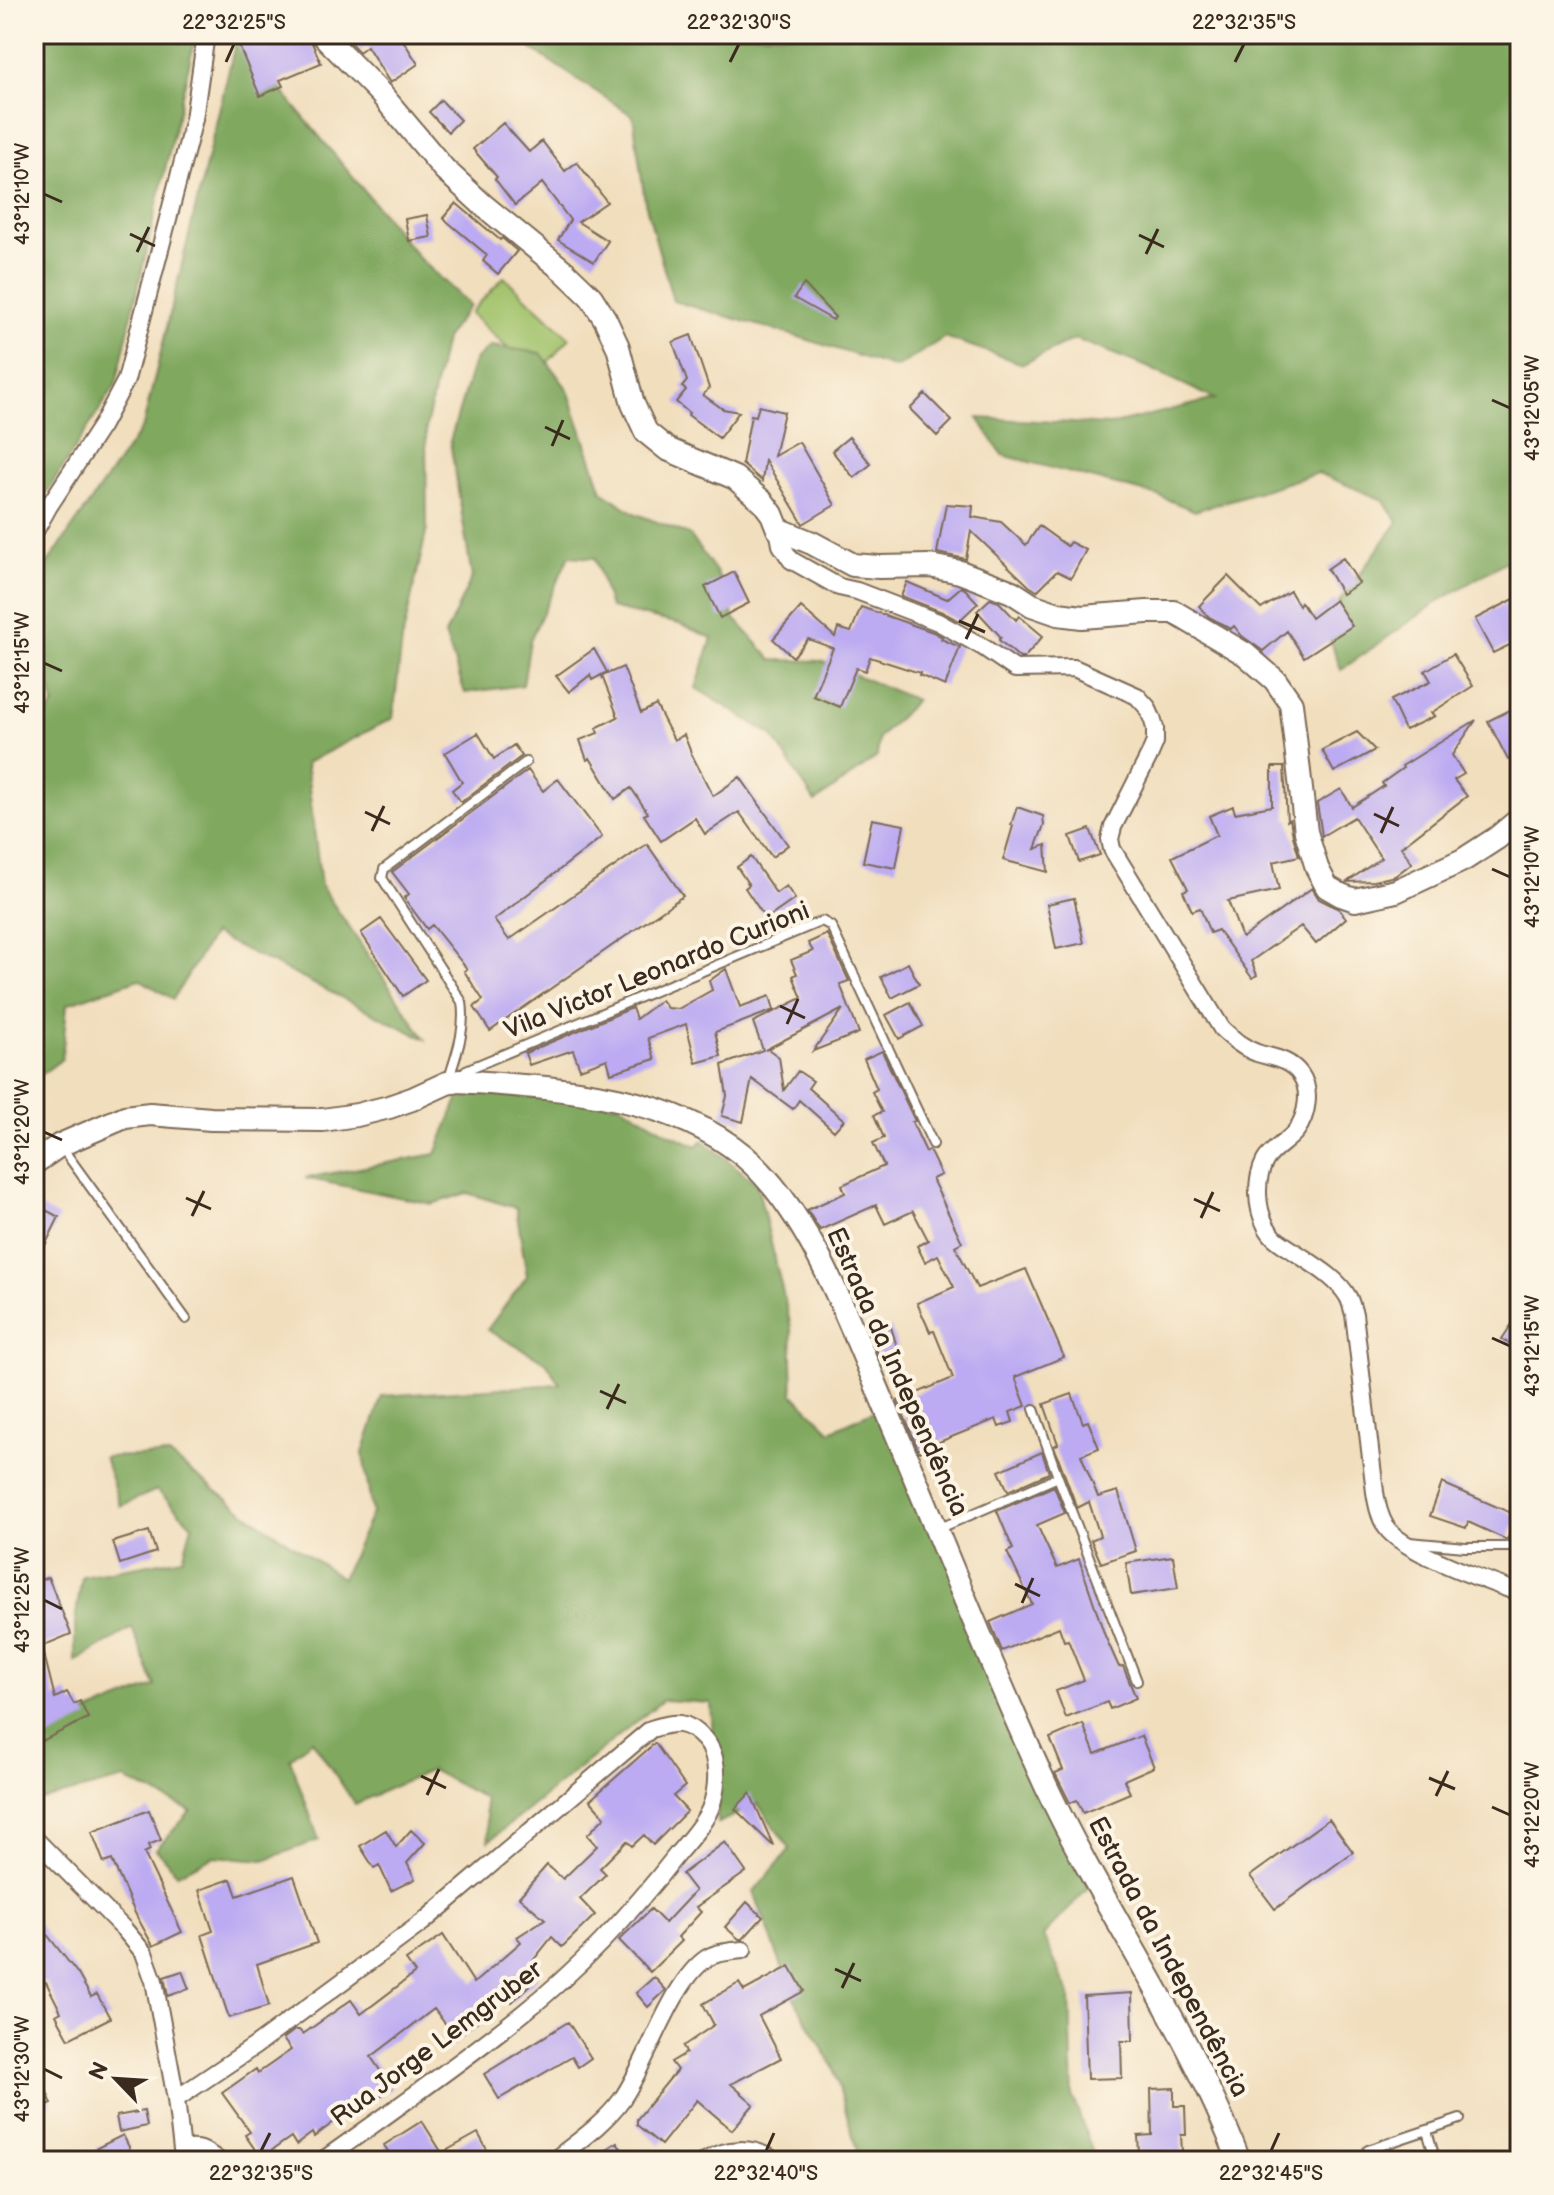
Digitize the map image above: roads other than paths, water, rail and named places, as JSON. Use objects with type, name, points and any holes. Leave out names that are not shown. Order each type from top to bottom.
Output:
[{"type":"street","points":[[34,533],[102,425],[126,380],[194,119],[206,34]]},
{"type":"street","points":[[322,34],[381,94],[453,178],[591,297],[618,347],[633,404],[646,432],[667,449],[735,478],[763,502],[772,514],[781,545],[791,560],[839,587],[938,622],[1015,669],[1074,668],[1137,696],[1147,707],[1155,728],[1155,742],[1113,827],[1110,839],[1112,849],[1222,1029],[1240,1045],[1290,1064],[1301,1075],[1306,1087],[1304,1115],[1295,1131],[1266,1158],[1260,1174],[1259,1207],[1273,1238],[1339,1285],[1348,1297],[1354,1314],[1379,1513],[1387,1529],[1401,1541],[1439,1561],[1520,1593]]},
{"type":"street","points":[[778,529],[853,565],[930,566],[960,572],[1058,614],[1082,617],[1174,612],[1245,654],[1275,680],[1291,703],[1306,832],[1317,868],[1327,887],[1341,895],[1355,900],[1396,891],[1463,860],[1520,822]]},
{"type":"street","name":"Estrada da Independência","points":[[34,1163],[60,1145],[125,1117],[150,1114],[211,1119],[323,1120],[389,1107],[453,1082],[537,1087],[612,1097],[690,1123],[742,1155],[758,1169],[792,1211],[838,1296],[1046,1785],[1100,1892],[1202,2072],[1239,2161]]},
{"type":"street","name":"Rua Jorge Lemgruber","points":[[176,2099],[255,2046],[423,1922],[651,1729],[673,1722],[695,1731],[712,1751],[717,1766],[710,1808],[665,1870],[571,1970],[524,2013],[322,2161]]},
{"type":"street","points":[[34,1838],[144,1953],[154,1981],[184,2156]]},
{"type":"street","points":[[553,2161],[599,2124],[621,2101],[675,1997],[693,1973],[708,1958],[743,1950]]},
{"type":"street","points":[[184,2156],[192,2148],[202,2149],[219,2161]]},
{"type":"street","points":[[705,2161],[729,2150],[751,2151],[775,2161]]},
{"type":"lane","points":[[453,1082],[462,1037],[462,1002],[382,878],[384,869],[526,762]]},
{"type":"lane","name":"Vila Victor Leonardo Curioni","points":[[453,1082],[466,1070],[822,921],[831,926],[933,1144]]},
{"type":"lane","points":[[60,1145],[186,1319]]},
{"type":"lane","points":[[1034,1409],[1137,1681]]},
{"type":"lane","points":[[938,1529],[1058,1477]]},
{"type":"lane","points":[[1401,1541],[1465,1547],[1520,1547]]},
{"type":"lane","points":[[1368,2150],[1460,2119]]},
{"type":"lane","points":[[1427,2131],[1436,2161]]}]
